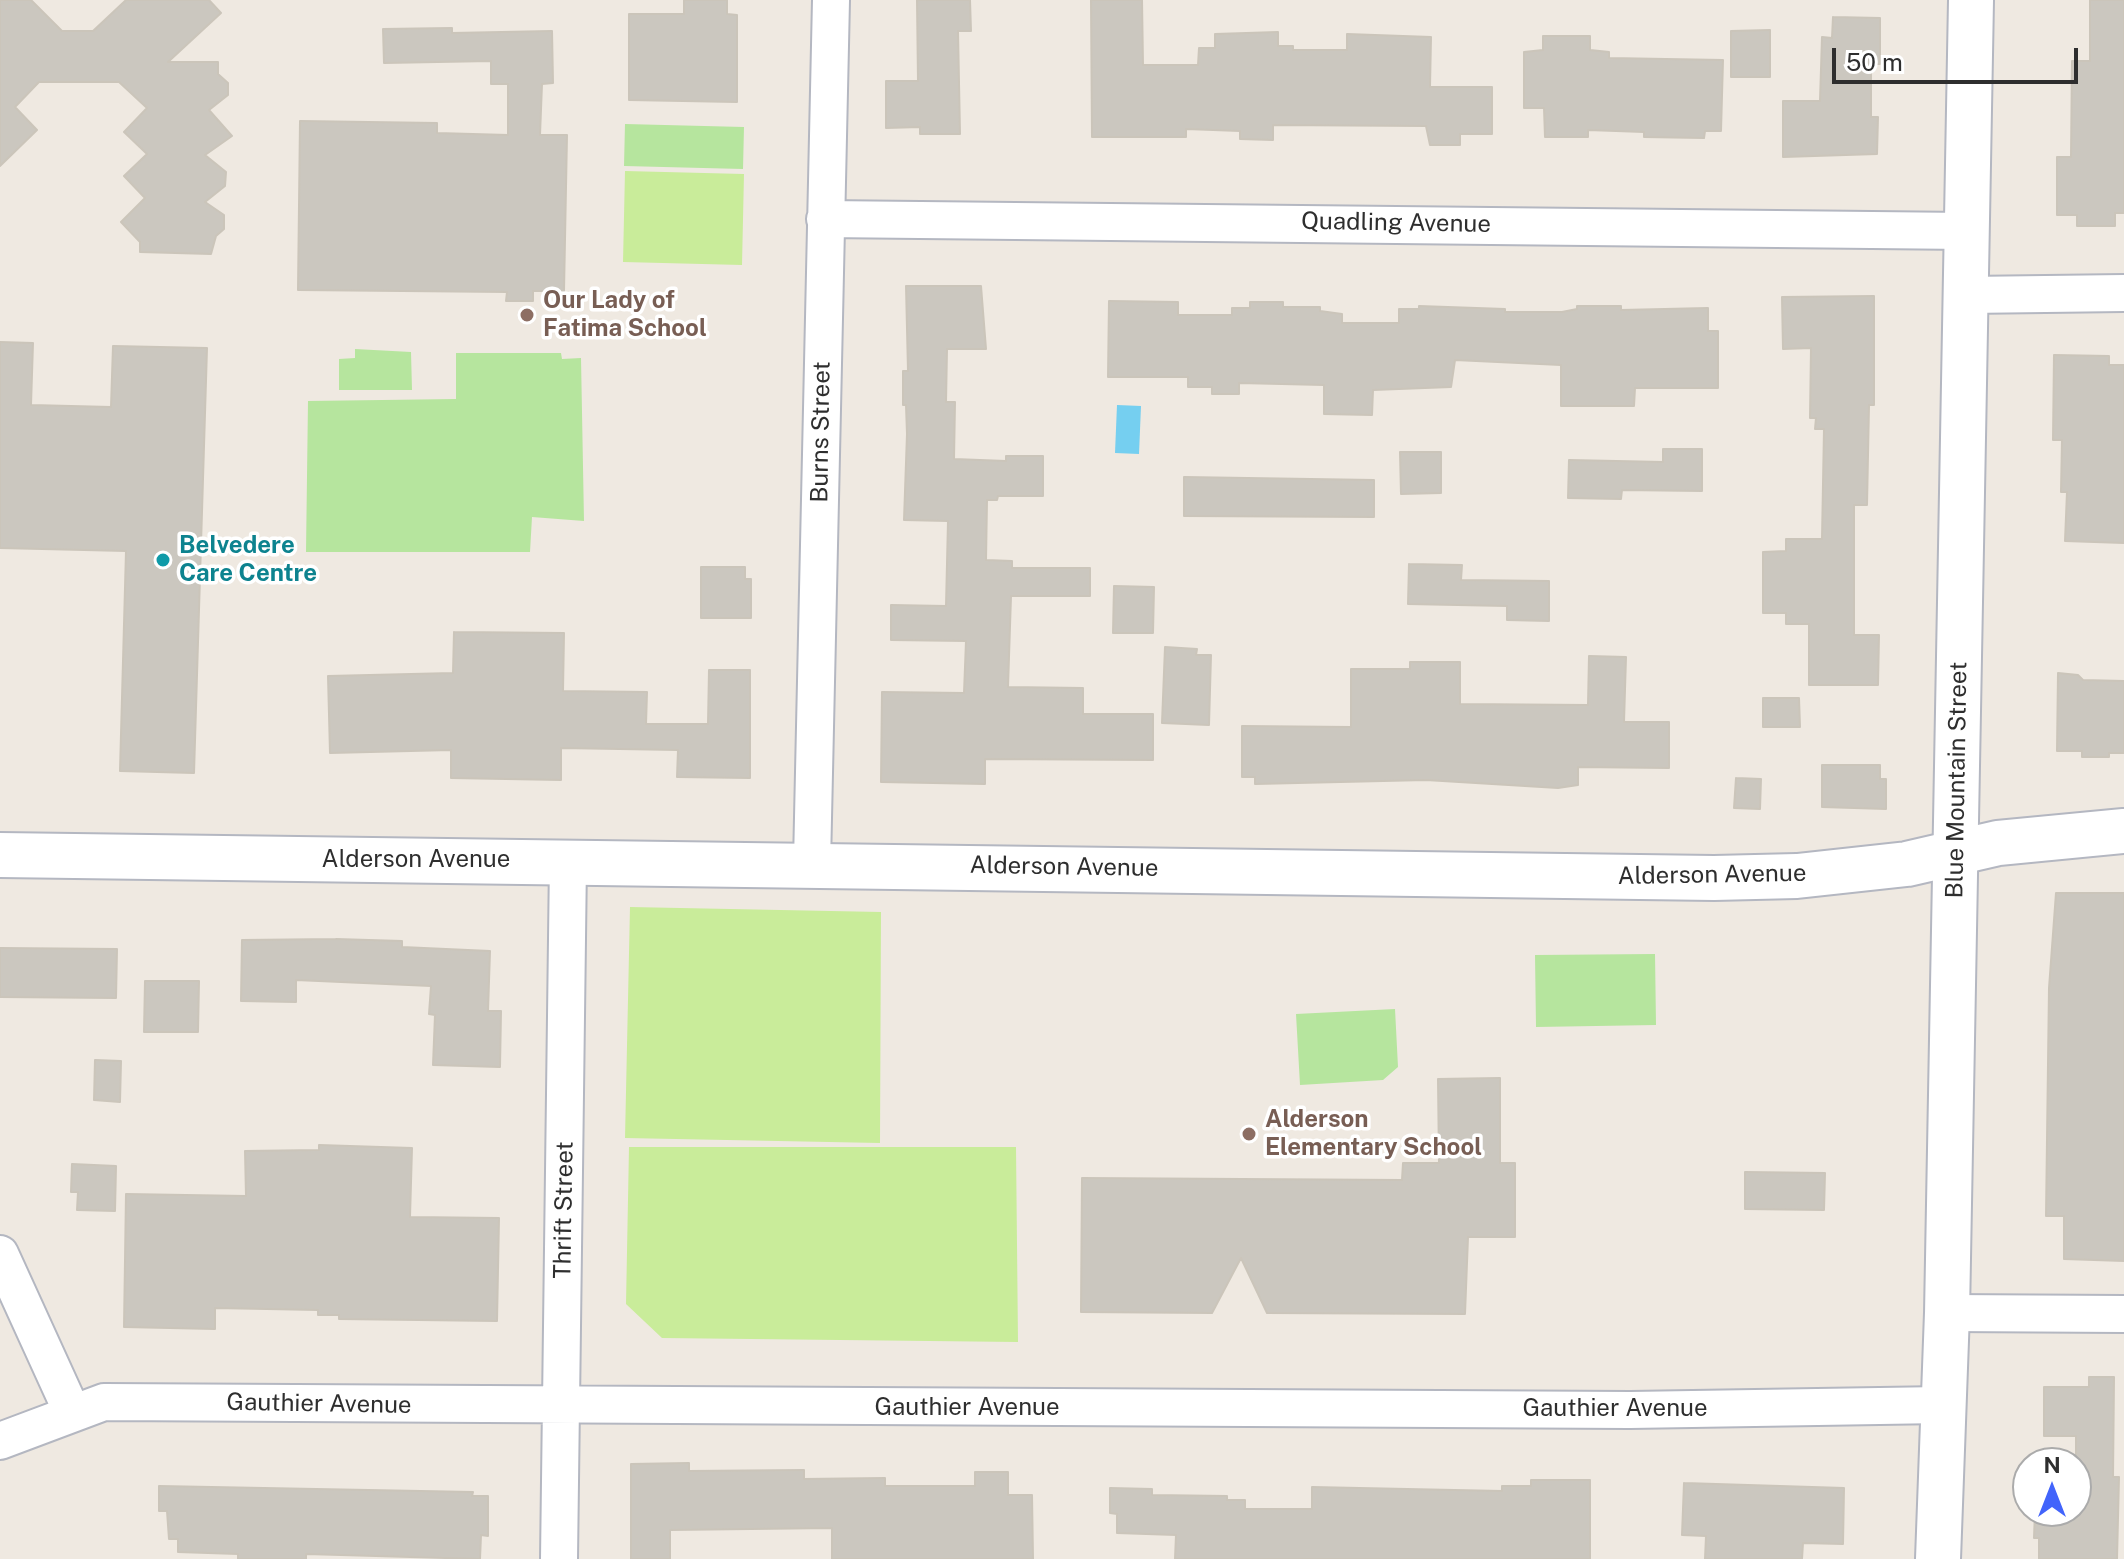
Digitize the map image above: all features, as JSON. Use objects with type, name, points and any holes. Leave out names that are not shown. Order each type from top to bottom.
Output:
[{"type":"street","name":"Burns Street","points":[[812,863],[831,0]]},
{"type":"street","name":"Blue Mountain Street","points":[[1938,1559],[1947,1313],[1971,0]]},
{"type":"street","name":"Quadling Avenue","points":[[825,219],[1967,231]]},
{"type":"street","points":[[1967,295],[2124,293]]},
{"type":"street","name":"Alderson Avenue","points":[[0,855],[812,863],[1714,878],[1797,876],[1956,855],[1998,843],[2124,831]]},
{"type":"street","name":"Thrift Street","points":[[559,1559],[568,861]]},
{"type":"street","points":[[0,1254],[72,1412]]},
{"type":"street","points":[[1947,1313],[2124,1314]]},
{"type":"street","name":"Gauthier Avenue","points":[[0,1441],[104,1402],[560,1407],[1630,1410],[1942,1405]]},
{"type":"green space","points":[[625,124],[744,127],[743,169],[624,166]]},
{"type":"green space","points":[[625,171],[744,174],[742,265],[623,262]]},
{"type":"green space","points":[[355,349],[411,352],[412,390],[339,390],[339,359],[355,358]]},
{"type":"green space","points":[[456,353],[561,353],[562,359],[581,358],[584,521],[532,517],[530,552],[306,552],[308,401],[456,399]]},
{"type":"green space","points":[[630,907],[881,912],[880,1143],[625,1138]]},
{"type":"green space","points":[[1655,954],[1656,1025],[1536,1027],[1535,955]]},
{"type":"green space","points":[[1395,1009],[1398,1067],[1383,1080],[1300,1085],[1296,1014]]},
{"type":"green space","points":[[629,1147],[1016,1147],[1018,1342],[662,1338],[626,1304]]},
{"type":"water","points":[[1117,405],[1141,406],[1139,454],[1115,453]]},
{"type":"building","points":[[0,0],[31,0],[62,31],[93,31],[126,0],[209,0],[221,13],[168,62],[218,62],[218,74],[228,83],[228,95],[209,110],[232,136],[205,155],[226,172],[225,186],[205,202],[224,215],[224,229],[216,236],[211,254],[140,252],[140,242],[121,222],[145,198],[124,176],[147,154],[124,132],[147,108],[119,82],[39,82],[15,107],[37,130],[0,166]]},
{"type":"building","points":[[684,0],[727,0],[727,14],[737,15],[737,102],[629,100],[629,14],[684,14]]},
{"type":"building","points":[[917,0],[970,0],[971,31],[958,31],[960,134],[920,134],[920,127],[886,128],[886,81],[918,81]]},
{"type":"building","points":[[1091,0],[1142,0],[1143,65],[1198,65],[1199,48],[1215,48],[1215,34],[1278,32],[1278,46],[1293,46],[1293,50],[1347,50],[1347,34],[1431,37],[1430,87],[1492,87],[1492,134],[1460,134],[1460,145],[1430,145],[1426,126],[1273,125],[1273,140],[1240,139],[1240,131],[1186,129],[1186,137],[1092,137]]},
{"type":"building","points":[[2090,0],[2124,0],[2124,213],[2115,213],[2115,226],[2077,226],[2077,215],[2057,215],[2057,157],[2071,157],[2072,61],[2090,61]]},
{"type":"building","points":[[1833,17],[1880,18],[1880,64],[1871,64],[1871,117],[1878,117],[1877,154],[1783,157],[1783,101],[1820,101],[1822,37],[1832,38]]},
{"type":"building","points":[[452,28],[452,33],[552,31],[553,83],[542,84],[540,135],[567,135],[564,291],[533,291],[533,301],[506,301],[507,292],[298,290],[300,121],[437,123],[437,133],[508,135],[508,84],[491,84],[491,61],[384,63],[383,29]]},
{"type":"building","points":[[1770,30],[1770,77],[1731,77],[1731,31]]},
{"type":"building","points":[[1543,36],[1590,36],[1590,50],[1609,52],[1609,58],[1723,60],[1721,131],[1705,131],[1704,138],[1644,137],[1644,132],[1588,130],[1588,137],[1545,137],[1544,108],[1524,108],[1524,52],[1543,50]]},
{"type":"building","points":[[906,286],[981,286],[986,349],[947,349],[946,402],[955,402],[954,459],[1006,461],[1006,456],[1043,456],[1043,496],[998,496],[997,500],[987,500],[986,560],[1012,561],[1012,568],[1090,568],[1090,596],[1011,596],[1008,687],[1083,688],[1083,714],[1153,714],[1153,760],[985,759],[985,784],[881,782],[882,692],[964,693],[966,641],[891,640],[891,605],[946,606],[948,521],[904,520],[907,434],[903,371],[908,371]]},
{"type":"building","points":[[1874,296],[1874,405],[1869,405],[1867,505],[1854,505],[1854,635],[1879,635],[1878,685],[1809,685],[1809,624],[1786,624],[1786,613],[1763,613],[1763,552],[1786,551],[1786,539],[1822,539],[1824,429],[1815,429],[1816,418],[1810,418],[1811,348],[1783,349],[1782,297]]},
{"type":"building","points":[[1109,301],[1178,302],[1178,315],[1232,315],[1232,308],[1250,308],[1250,302],[1283,302],[1283,307],[1320,307],[1320,311],[1342,314],[1342,323],[1399,323],[1399,309],[1419,309],[1419,306],[1505,309],[1505,312],[1562,312],[1577,309],[1577,306],[1621,306],[1621,310],[1708,308],[1708,331],[1718,331],[1718,388],[1635,388],[1634,406],[1561,406],[1561,365],[1455,360],[1451,387],[1373,390],[1372,415],[1324,414],[1324,385],[1239,383],[1239,394],[1212,394],[1212,387],[1188,387],[1188,377],[1108,377]]},
{"type":"building","name":"Belvedere Care Centre","points":[[0,342],[33,343],[31,405],[111,407],[113,346],[207,348],[194,773],[120,771],[126,551],[0,548]]},
{"type":"building","points":[[2054,355],[2109,356],[2109,365],[2124,365],[2124,543],[2065,541],[2067,492],[2061,492],[2062,440],[2053,440]]},
{"type":"building","points":[[1663,449],[1702,449],[1702,491],[1622,490],[1621,499],[1568,498],[1569,460],[1663,462]]},
{"type":"building","points":[[1400,452],[1441,452],[1441,493],[1401,494]]},
{"type":"building","points":[[1184,477],[1374,480],[1374,517],[1184,516]]},
{"type":"building","points":[[1409,564],[1462,565],[1461,580],[1549,581],[1549,621],[1507,620],[1507,606],[1408,604]]},
{"type":"building","points":[[701,567],[745,567],[745,579],[751,579],[751,618],[701,618]]},
{"type":"building","points":[[1114,586],[1154,587],[1153,633],[1113,633]]},
{"type":"building","points":[[454,632],[564,633],[563,691],[647,692],[646,724],[708,724],[709,670],[750,670],[750,778],[677,777],[678,750],[561,748],[561,780],[451,778],[451,750],[330,753],[328,676],[453,673]]},
{"type":"building","points":[[1165,647],[1197,649],[1196,655],[1211,655],[1209,725],[1162,723]]},
{"type":"building","points":[[1589,656],[1626,657],[1624,722],[1669,722],[1669,768],[1578,767],[1578,785],[1558,788],[1426,780],[1255,784],[1255,777],[1242,777],[1242,726],[1351,727],[1351,669],[1410,669],[1410,662],[1460,662],[1460,704],[1588,705]]},
{"type":"building","points":[[2058,673],[2078,675],[2083,680],[2124,681],[2124,753],[2109,753],[2109,757],[2082,757],[2082,751],[2057,751]]},
{"type":"building","points":[[1763,698],[1799,698],[1800,727],[1763,727]]},
{"type":"building","points":[[1822,765],[1880,765],[1880,779],[1886,779],[1886,809],[1822,807]]},
{"type":"building","points":[[1736,778],[1761,779],[1760,809],[1734,808]]},
{"type":"building","points":[[2056,893],[2124,893],[2124,1261],[2064,1259],[2064,1216],[2046,1216],[2049,988]]},
{"type":"building","points":[[242,940],[402,941],[402,947],[490,951],[488,1011],[501,1011],[500,1067],[433,1065],[435,1015],[429,1014],[431,986],[296,980],[296,1002],[241,1001]]},
{"type":"building","points":[[0,948],[117,949],[116,998],[0,997]]},
{"type":"building","points":[[145,981],[199,981],[198,1032],[144,1032]]},
{"type":"building","points":[[95,1060],[121,1061],[120,1102],[94,1100]]},
{"type":"building","points":[[1500,1078],[1500,1163],[1515,1163],[1515,1237],[1468,1237],[1465,1314],[1267,1313],[1241,1258],[1212,1313],[1081,1312],[1082,1178],[1402,1180],[1403,1163],[1439,1163],[1438,1079]]},
{"type":"building","points":[[319,1145],[412,1148],[410,1217],[499,1218],[497,1321],[339,1319],[339,1315],[318,1315],[318,1310],[215,1308],[215,1329],[124,1327],[126,1194],[246,1196],[245,1151],[319,1150]]},
{"type":"building","points":[[72,1164],[116,1166],[115,1211],[77,1210],[78,1192],[71,1192]]},
{"type":"building","points":[[1745,1172],[1825,1173],[1824,1210],[1745,1209]]},
{"type":"building","points":[[2089,1377],[2114,1377],[2113,1477],[2119,1477],[2117,1559],[2039,1559],[2039,1538],[2034,1538],[2034,1527],[2092,1527],[2092,1447],[2076,1447],[2076,1436],[2044,1436],[2044,1387],[2089,1387]]},
{"type":"building","points":[[689,1463],[689,1471],[804,1470],[804,1479],[885,1478],[885,1486],[975,1486],[975,1472],[1008,1472],[1008,1495],[1032,1495],[1033,1559],[832,1559],[832,1528],[670,1530],[670,1559],[631,1559],[631,1464]]},
{"type":"building","points":[[1531,1480],[1590,1480],[1590,1559],[1175,1559],[1176,1535],[1117,1533],[1117,1514],[1110,1513],[1110,1488],[1152,1489],[1152,1495],[1227,1496],[1227,1500],[1245,1500],[1245,1509],[1312,1509],[1312,1487],[1502,1491],[1502,1486],[1531,1486]]},
{"type":"building","points":[[1684,1483],[1844,1488],[1843,1544],[1803,1543],[1802,1559],[1705,1559],[1706,1536],[1682,1535]]},
{"type":"building","points":[[159,1486],[473,1492],[472,1496],[488,1496],[488,1536],[481,1535],[480,1559],[306,1554],[306,1559],[238,1559],[238,1554],[178,1552],[178,1539],[169,1539],[167,1511],[159,1511]]},
{"type":"place","name":"Our Lady of Fatima School","points":[[527,315]]},
{"type":"place","name":"Belvedere Care Centre","points":[[163,560]]},
{"type":"place","name":"Alderson Elementary School","points":[[1249,1134]]}]
